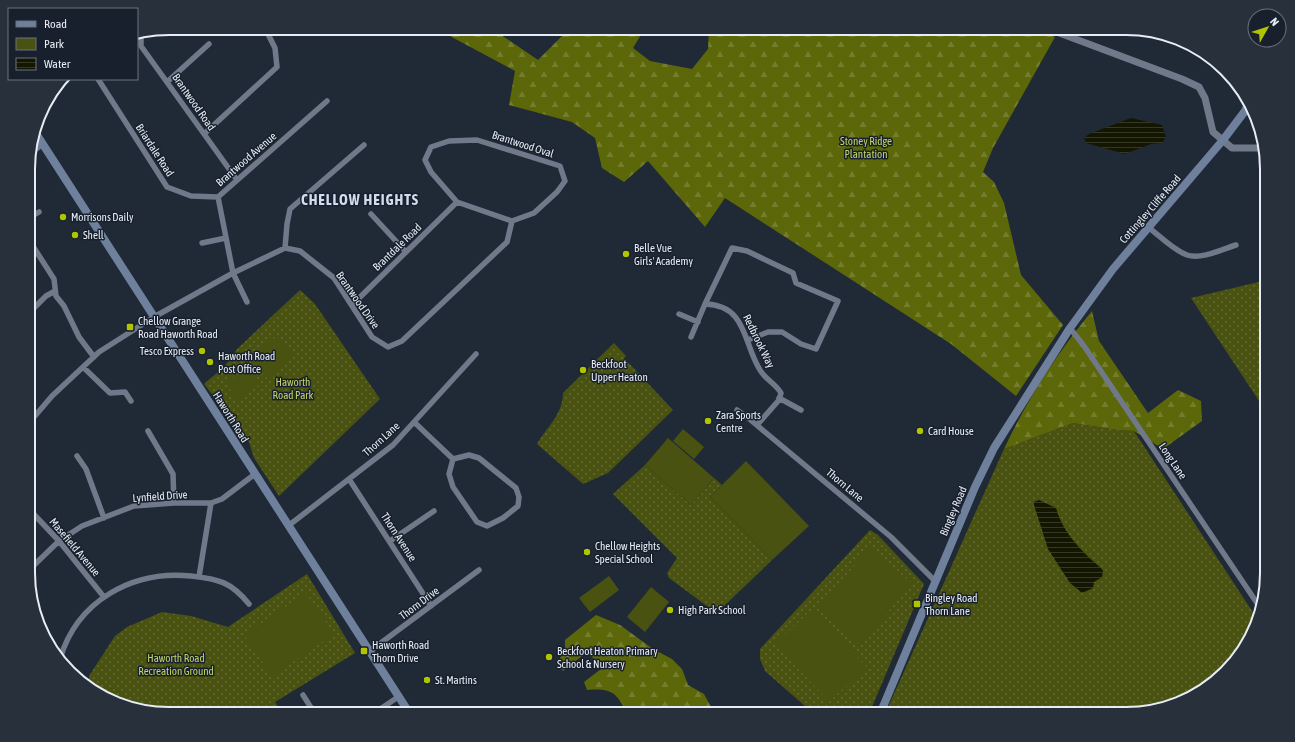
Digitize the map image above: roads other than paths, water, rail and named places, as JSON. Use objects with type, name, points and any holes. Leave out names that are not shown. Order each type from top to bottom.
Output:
[{"type":"main road","name":"Cottingley Cliffe Road","points":[[1070,328],[1113,269],[1223,140],[1245,108]]},
{"type":"main road","name":"Haworth Road","points":[[39,138],[405,707]]},
{"type":"main road","name":"Bingley Road","points":[[883,707],[975,487],[994,448],[1070,328]]},
{"type":"street","points":[[204,134],[277,67],[275,48],[268,35]]},
{"type":"street","points":[[1065,35],[1182,78],[1199,88],[1205,98],[1213,132],[1232,148],[1258,148]]},
{"type":"street","name":"Brantwood Road","points":[[141,39],[141,46],[237,180]]},
{"type":"street","points":[[167,82],[209,44]]},
{"type":"street","name":"Briardale Road","points":[[99,80],[167,187],[191,196],[218,197]]},
{"type":"street","name":"Brantwood Avenue","points":[[247,302],[233,273],[218,197],[327,101]]},
{"type":"street","name":"Brantwood Oval","points":[[457,202],[431,172],[425,160],[431,147],[449,141],[477,140],[560,166],[565,181],[557,192],[534,213],[512,221]]},
{"type":"street","points":[[37,148],[43,144]]},
{"type":"street","points":[[35,416],[52,396],[94,357],[154,317],[233,273],[284,248],[290,210],[364,145]]},
{"type":"street","points":[[457,202],[512,221]]},
{"type":"street","name":"Brantdale Road","points":[[352,305],[457,202]]},
{"type":"street","points":[[35,214],[39,212]]},
{"type":"street","points":[[371,214],[406,252]]},
{"type":"street","name":"Brantwood Drive","points":[[284,248],[300,251],[334,278],[372,337],[388,347],[402,341],[507,242],[512,221]]},
{"type":"street","points":[[1148,227],[1176,249],[1188,255],[1215,252],[1236,245]]},
{"type":"street","points":[[202,243],[226,238]]},
{"type":"street","points":[[691,337],[732,248],[747,251],[793,273],[796,283],[838,301],[816,349],[801,344],[782,332],[768,332],[748,340]]},
{"type":"street","points":[[35,249],[54,279],[54,291],[75,330],[94,357]]},
{"type":"street","points":[[35,307],[46,296],[54,291]]},
{"type":"street","name":"Redbrook Way","points":[[705,304],[715,304],[738,317],[760,371],[778,388],[781,393],[779,398]]},
{"type":"street","points":[[679,314],[698,322]]},
{"type":"street","name":"Long Lane","points":[[1070,328],[1256,602]]},
{"type":"street","name":"Thorn Lane","points":[[288,526],[393,445],[476,354]]},
{"type":"street","points":[[83,368],[110,393],[125,392],[131,401]]},
{"type":"street","points":[[757,425],[779,398],[801,410]]},
{"type":"street","name":"Thorn Lane","points":[[737,410],[891,537],[936,581]]},
{"type":"street","points":[[414,422],[453,459]]},
{"type":"street","points":[[148,431],[173,474],[174,503]]},
{"type":"street","points":[[469,455],[479,458],[516,488],[519,497],[518,506],[502,518],[487,526],[477,522],[453,487],[449,474],[453,459],[469,455]]},
{"type":"street","points":[[77,456],[86,469],[104,518]]},
{"type":"street","name":"Lynfield Drive","points":[[35,564],[59,541],[82,526],[134,506],[174,503],[210,503],[222,499],[255,474]]},
{"type":"street","name":"Thorn Avenue","points":[[349,479],[431,606]]},
{"type":"street","points":[[199,577],[210,503]]},
{"type":"street","points":[[390,541],[434,510]]},
{"type":"street","name":"Masefield Avenue","points":[[35,515],[59,541],[104,598]]},
{"type":"street","name":"Thorn Drive","points":[[370,651],[479,570]]},
{"type":"street","points":[[62,653],[66,640],[83,614],[121,586],[148,578],[175,574],[223,582],[238,590],[249,604]]},
{"type":"street","points":[[303,695],[311,707]]},
{"type":"street","points":[[383,707],[398,697]]},
{"type":"water","points":[[1131,118],[1162,125],[1166,137],[1162,143],[1151,144],[1125,154],[1086,143],[1084,138],[1089,134]]},
{"type":"water","points":[[1039,500],[1056,508],[1068,534],[1080,549],[1103,571],[1102,577],[1094,582],[1093,588],[1082,593],[1070,583],[1048,549],[1034,505],[1034,502]]},
{"type":"place","name":"Morrisons Daily","points":[[63,217]]},
{"type":"place","name":"Shell","points":[[75,235]]},
{"type":"place","name":"Belle Vue Girls' Academy","points":[[626,254]]},
{"type":"place","name":"Chellow Grange Road Haworth Road","points":[[130,327]]},
{"type":"place","name":"Tesco Express","points":[[202,351]]},
{"type":"place","name":"Haworth Road Post Office","points":[[210,362]]},
{"type":"place","name":"Beckfoot Upper Heaton","points":[[583,370]]},
{"type":"place","name":"Zara Sports Centre","points":[[708,421]]},
{"type":"place","name":"Card House","points":[[920,431]]},
{"type":"place","name":"Chellow Heights Special School","points":[[587,552]]},
{"type":"place","name":"Bingley Road Thorn Lane","points":[[917,604]]},
{"type":"place","name":"High Park School","points":[[670,610]]},
{"type":"place","name":"Haworth Road Thorn Drive","points":[[364,651]]},
{"type":"place","name":"Beckfoot Heaton Primary School & Nursery","points":[[549,657]]},
{"type":"place","name":"St. Martins","points":[[427,680]]},
{"type":"district","name":"CHELLOW HEIGHTS","points":[[360,200]]},
{"type":"park label","name":"Stoney Ridge Plantation","points":[[866,147]]},
{"type":"park label","name":"Haworth Road Park","points":[[293,388]]},
{"type":"park label","name":"Haworth Road Recreation Ground","points":[[176,664]]}]
